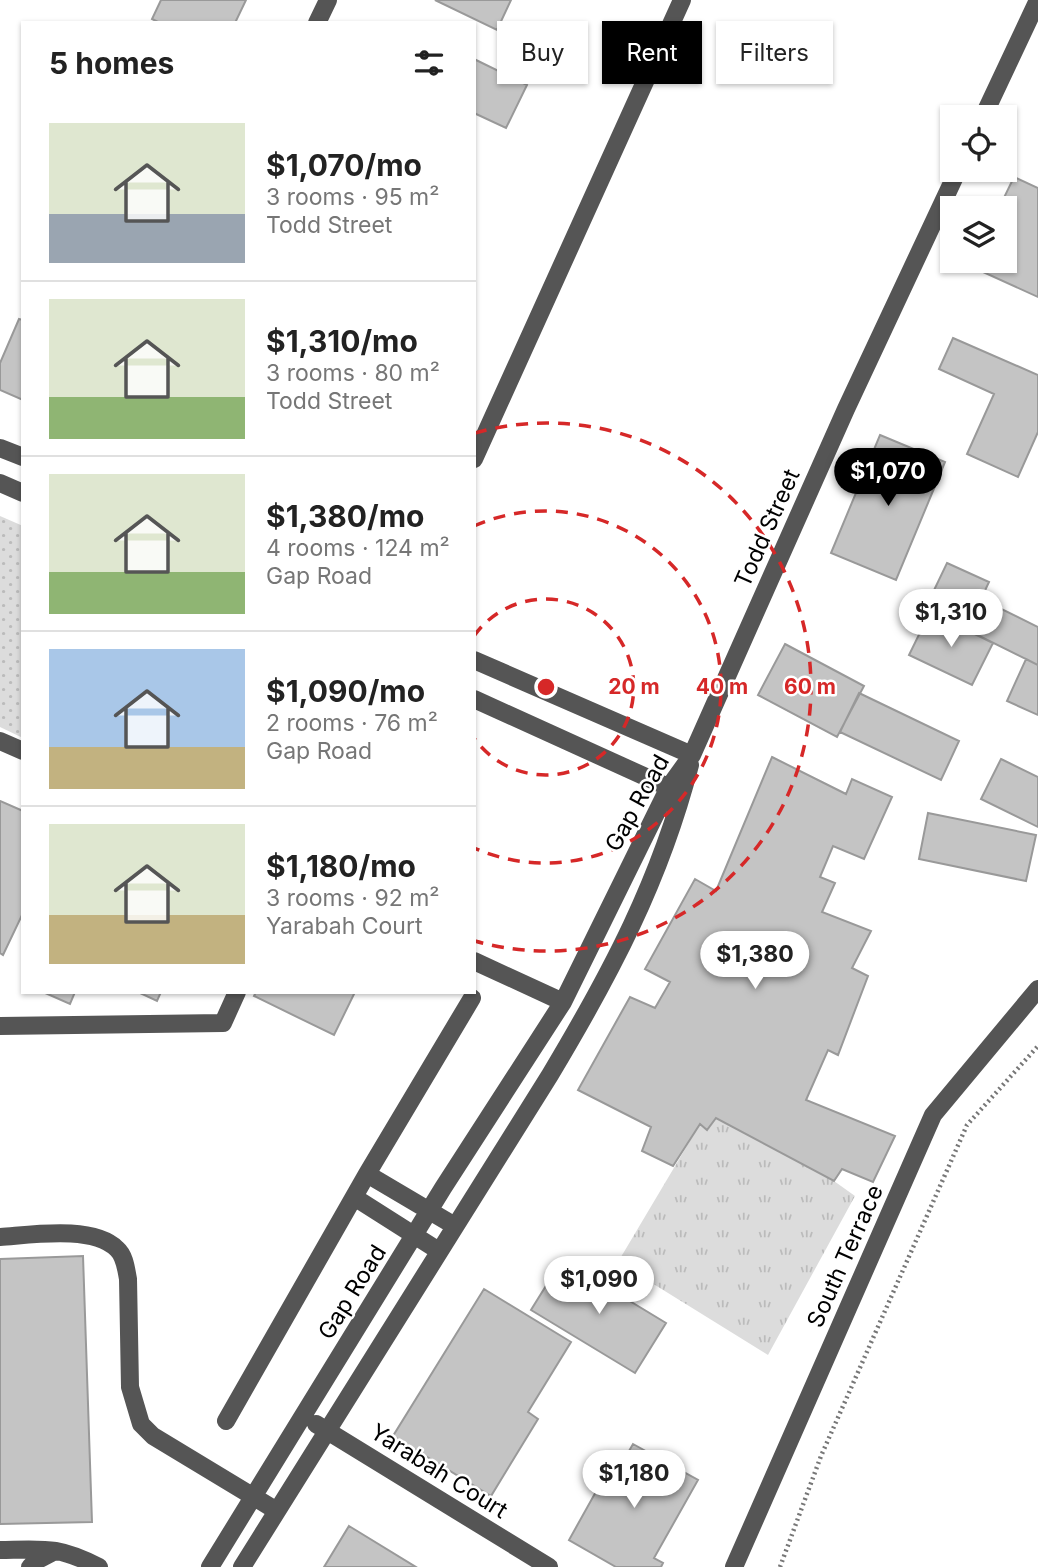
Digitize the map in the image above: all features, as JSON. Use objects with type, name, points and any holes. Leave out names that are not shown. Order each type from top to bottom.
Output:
[{"type":"street","points":[[318,21],[328,0]]},
{"type":"street","points":[[476,455],[682,0]]},
{"type":"street","points":[[989,105],[1038,0]]},
{"type":"street","name":"Todd Street","points":[[692,755],[846,409],[952,182]]},
{"type":"street","points":[[0,447],[21,456]]},
{"type":"street","points":[[0,483],[21,492]]},
{"type":"street","points":[[476,661],[692,755]]},
{"type":"street","points":[[476,700],[675,791]]},
{"type":"street","points":[[0,741],[21,750]]},
{"type":"street","name":"Gap Road","points":[[210,1567],[563,1002],[692,755]]},
{"type":"street","name":"Gap Road","points":[[242,1567],[598,993],[627,938],[666,846],[675,791]]},
{"type":"street","points":[[476,962],[563,1002]]},
{"type":"street","name":"South Terrace","points":[[734,1567],[933,1115],[1038,989]]},
{"type":"street","points":[[0,1026],[223,1023],[236,994]]},
{"type":"street","points":[[226,1421],[367,1174],[472,998]]},
{"type":"street","points":[[367,1174],[455,1226]]},
{"type":"street","points":[[354,1197],[439,1251]]},
{"type":"street","points":[[0,1237],[69,1233],[104,1241],[118,1249],[125,1262],[128,1279],[130,1387],[141,1424],[153,1436],[277,1511]]},
{"type":"street","name":"Yarabah Court","points":[[304,1417],[549,1567]]},
{"type":"street","points":[[0,1550],[58,1550],[72,1553],[99,1567]]},
{"type":"street","points":[[30,1567],[58,1550]]},
{"type":"path","points":[[780,1567],[821,1456],[967,1125],[1038,1046]]},
{"type":"green space","points":[[0,516],[21,525],[21,737],[0,727]]},
{"type":"green space","points":[[716,1118],[834,1181],[855,1196],[768,1355],[618,1262],[700,1124],[708,1130]]},
{"type":"building","points":[[161,0],[246,0],[236,21],[152,19]]},
{"type":"building","points":[[435,0],[511,0],[501,21],[497,21],[497,30]]},
{"type":"building","points":[[476,60],[497,70],[497,84],[527,85],[506,128],[476,114]]},
{"type":"building","points":[[1017,178],[1038,188],[1038,297],[985,273],[1017,273],[1017,196],[1005,196],[1012,182],[1017,182]]},
{"type":"building","points":[[21,320],[21,399],[0,390],[0,363]]},
{"type":"building","points":[[953,338],[1038,375],[1038,432],[1018,477],[967,454],[994,394],[939,369]]},
{"type":"building","points":[[880,435],[945,462],[896,580],[831,553]]},
{"type":"building","points":[[947,563],[989,582],[981,599],[1038,627],[1038,665],[925,609]]},
{"type":"building","points":[[930,612],[993,643],[972,685],[909,655]]},
{"type":"building","points":[[785,644],[864,686],[837,737],[758,695]]},
{"type":"building","points":[[1026,659],[1038,665],[1038,715],[1007,701]]},
{"type":"building","points":[[859,693],[959,741],[941,780],[840,732]]},
{"type":"building","points":[[772,757],[846,794],[852,779],[892,797],[864,859],[833,846],[820,877],[835,883],[822,912],[871,931],[852,968],[868,976],[838,1055],[828,1050],[806,1100],[895,1136],[873,1182],[842,1169],[834,1181],[716,1118],[707,1130],[700,1124],[673,1166],[642,1151],[651,1127],[578,1090],[630,997],[655,1008],[670,982],[645,969],[695,879],[716,891]]},
{"type":"building","points":[[1001,759],[1038,777],[1038,827],[981,799]]},
{"type":"building","points":[[0,801],[21,810],[21,917],[3,955],[0,953]]},
{"type":"building","points":[[928,813],[1036,835],[1026,881],[919,859]]},
{"type":"building","points":[[48,994],[74,994],[70,1004]]},
{"type":"building","points":[[142,994],[160,994],[157,1001]]},
{"type":"building","points":[[255,994],[354,994],[334,1035],[254,996]]},
{"type":"building","points":[[83,1256],[92,1522],[0,1524],[0,1259]]},
{"type":"building","points":[[562,1260],[666,1323],[635,1373],[531,1310]]},
{"type":"building","points":[[484,1289],[571,1342],[528,1412],[538,1419],[491,1496],[393,1436]]},
{"type":"building","points":[[633,1444],[698,1480],[654,1558],[663,1563],[661,1567],[616,1567],[569,1540],[617,1454],[625,1458]]},
{"type":"building","points":[[349,1526],[416,1567],[324,1567]]}]
